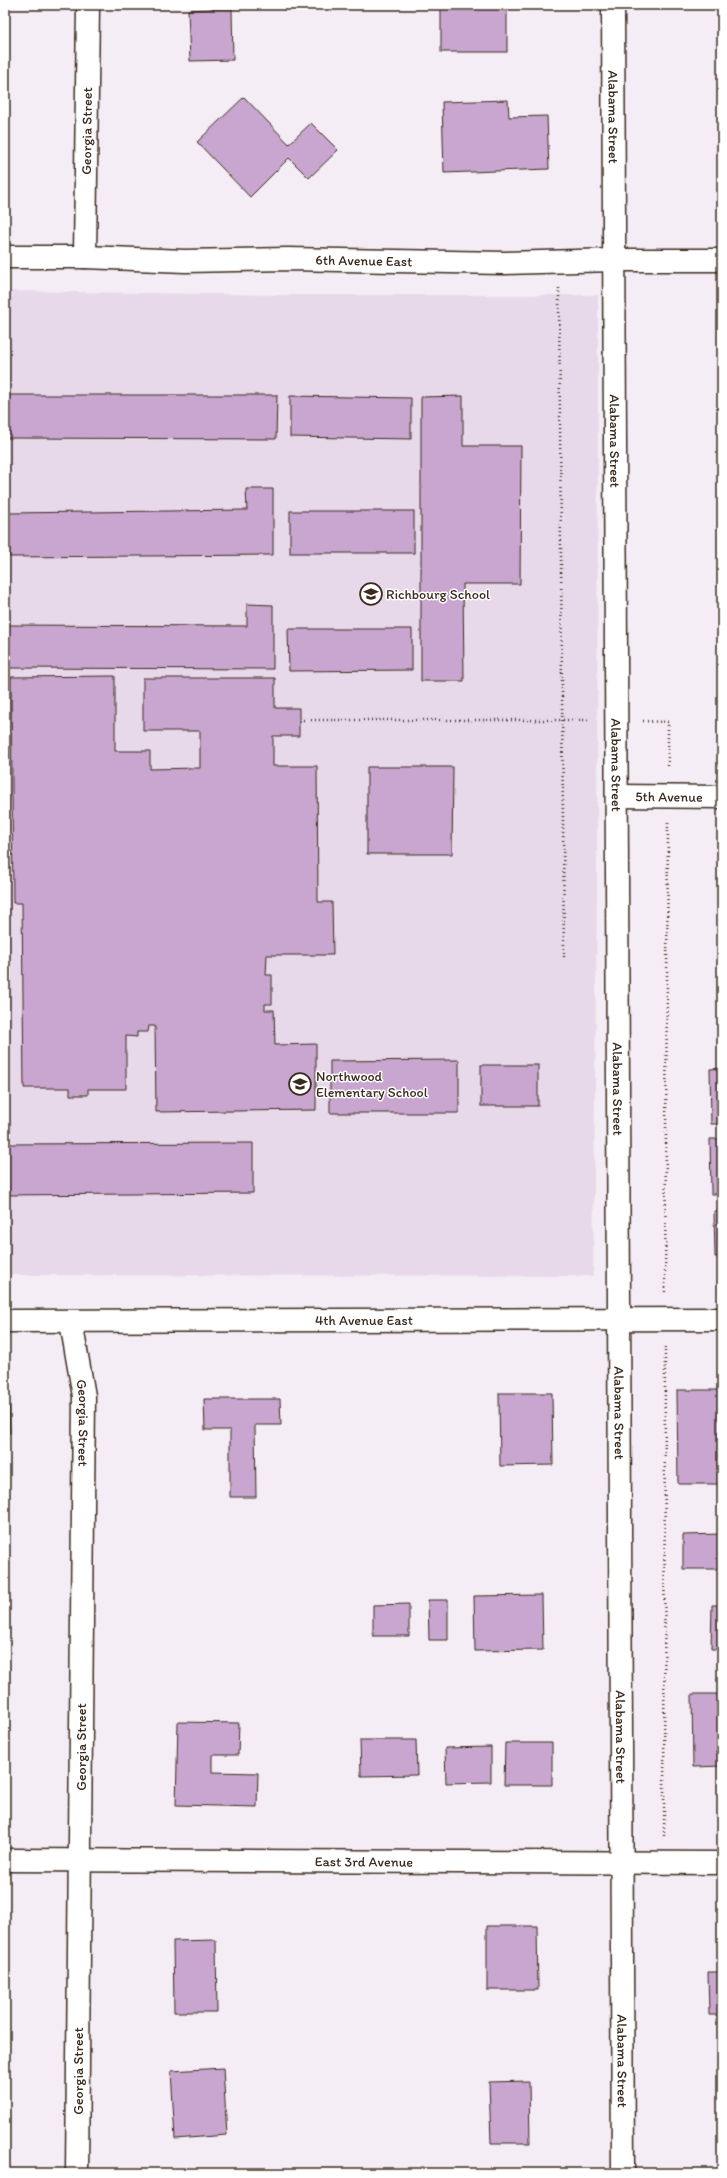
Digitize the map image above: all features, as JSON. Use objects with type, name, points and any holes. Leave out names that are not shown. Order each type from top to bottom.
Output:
[{"type":"street","name":"Georgia Street","points":[[85,256],[88,5]]},
{"type":"street","name":"Alabama Street","points":[[613,5],[623,2173]]},
{"type":"street","name":"6th Avenue East","points":[[5,257],[85,256],[185,260],[287,259],[504,263],[614,260],[722,260]]},
{"type":"street","name":"5th Avenue","points":[[617,796],[722,797]]},
{"type":"street","name":"4th Avenue East","points":[[5,1322],[619,1318],[722,1319]]},
{"type":"street","name":"Georgia Street","points":[[71,1322],[84,1396],[77,2173]]},
{"type":"street","name":"East 3rd Avenue","points":[[5,1860],[80,1859],[394,1863],[622,1861],[722,1863]]},
{"type":"path","points":[[559,261],[564,958]]},
{"type":"shaded area","points":[[5,291],[278,295],[598,295],[597,892],[593,1276],[5,1275]]},
{"type":"building","points":[[441,5],[507,5],[507,52],[441,52]]},
{"type":"building","points":[[718,5],[722,5],[722,43],[719,43]]},
{"type":"building","points":[[232,8],[233,60],[190,61],[188,10]]},
{"type":"building","points":[[244,97],[289,144],[311,123],[338,150],[309,178],[289,158],[250,197],[197,142]]},
{"type":"building","points":[[508,100],[509,117],[547,116],[549,169],[444,173],[442,102]]},
{"type":"building","points":[[7,395],[277,395],[276,439],[7,438]]},
{"type":"building","points":[[290,396],[411,398],[411,439],[290,437]]},
{"type":"building","points":[[463,396],[463,446],[521,446],[520,584],[463,584],[464,681],[421,681],[421,397]]},
{"type":"building","points":[[246,489],[273,489],[273,555],[9,557],[8,513],[247,510]]},
{"type":"building","points":[[290,511],[414,511],[414,553],[290,553]]},
{"type":"building","points":[[247,604],[273,605],[273,669],[8,668],[8,625],[247,626]]},
{"type":"building","points":[[288,629],[412,629],[412,670],[289,671]]},
{"type":"building","points":[[115,676],[115,751],[150,751],[150,769],[200,768],[200,731],[143,731],[143,678],[275,678],[275,708],[299,708],[299,736],[273,736],[273,766],[317,766],[318,902],[332,902],[333,955],[267,955],[266,975],[272,975],[272,1004],[265,1004],[265,1010],[274,1010],[275,1045],[316,1044],[316,1110],[156,1112],[155,1026],[149,1026],[148,1032],[137,1032],[137,1037],[126,1036],[126,1089],[88,1089],[88,1095],[70,1095],[70,1088],[24,1088],[22,903],[13,903],[11,677]]},
{"type":"building","points":[[367,767],[453,767],[452,854],[367,854]]},
{"type":"building","points":[[459,1060],[459,1113],[330,1113],[330,1061]]},
{"type":"building","points":[[481,1065],[538,1065],[538,1106],[481,1106]]},
{"type":"building","points":[[722,1068],[722,1124],[711,1124],[710,1069]]},
{"type":"building","points":[[710,1139],[722,1139],[722,1194],[711,1194]]},
{"type":"building","points":[[253,1143],[253,1193],[5,1195],[5,1144]]},
{"type":"building","points":[[714,1211],[722,1211],[722,1257],[715,1257]]},
{"type":"building","points":[[677,1390],[722,1390],[722,1484],[678,1484]]},
{"type":"building","points":[[499,1393],[552,1393],[553,1465],[500,1466]]},
{"type":"building","points":[[204,1399],[280,1399],[281,1425],[255,1425],[256,1497],[230,1497],[230,1430],[205,1430]]},
{"type":"building","points":[[5,1403],[9,1403],[10,1433],[5,1433]]},
{"type":"building","points":[[722,1534],[722,1569],[683,1569],[683,1535]]},
{"type":"building","points":[[542,1595],[543,1650],[475,1651],[474,1596]]},
{"type":"building","points":[[428,1600],[448,1600],[448,1640],[429,1640]]},
{"type":"building","points":[[409,1604],[409,1636],[373,1636],[373,1605]]},
{"type":"building","points":[[712,1605],[722,1605],[722,1649],[711,1649]]},
{"type":"building","points":[[692,1694],[722,1694],[722,1766],[693,1767]]},
{"type":"building","points":[[178,1722],[239,1723],[238,1755],[212,1755],[212,1772],[258,1773],[257,1807],[176,1805]]},
{"type":"building","points":[[360,1740],[416,1740],[417,1775],[361,1776]]},
{"type":"building","points":[[505,1743],[552,1743],[552,1785],[504,1785]]},
{"type":"building","points":[[491,1747],[491,1782],[446,1783],[445,1748]]},
{"type":"building","points":[[487,1926],[537,1926],[538,1990],[487,1990]]},
{"type":"building","points":[[216,1940],[217,2012],[174,2012],[173,1941]]},
{"type":"building","points":[[708,1972],[722,1972],[722,2015],[709,2015]]},
{"type":"building","points":[[223,2068],[227,2135],[175,2139],[171,2071]]},
{"type":"building","points":[[529,2081],[530,2143],[491,2143],[489,2082]]},
{"type":"place","name":"Richbourg School","points":[[371,594]]},
{"type":"place","name":"Northwood Elementary School","points":[[300,1084]]}]
